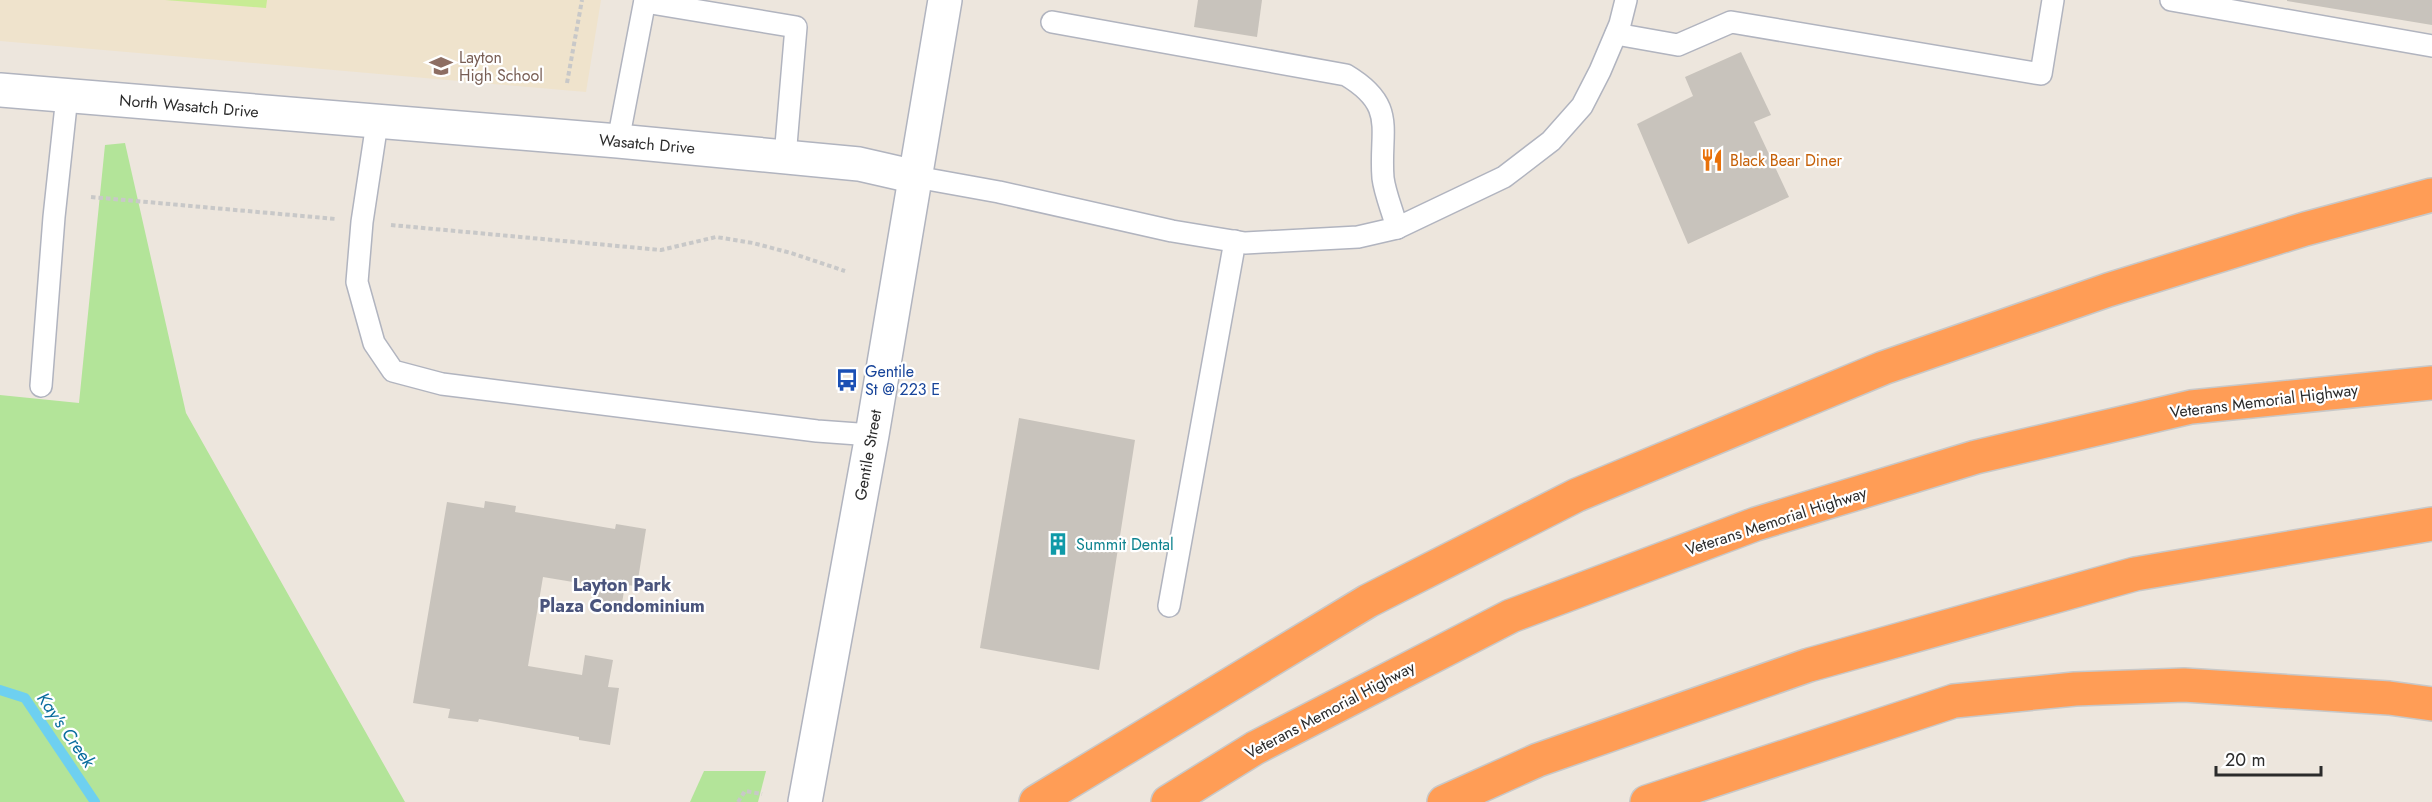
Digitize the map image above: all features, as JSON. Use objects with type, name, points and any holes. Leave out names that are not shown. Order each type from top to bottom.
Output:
[{"type":"highway","points":[[1036,802],[1368,601],[1577,495],[1883,368],[2141,280],[2305,229],[2432,195]]},
{"type":"highway","name":"Veterans Memorial Highway","points":[[1168,802],[1255,748],[1511,616],[1756,524],[1976,457],[2191,407],[2432,383]]},
{"type":"highway","points":[[1444,802],[1538,760],[1809,664],[2135,574],[2432,524]]},
{"type":"highway","points":[[1647,802],[1954,701],[2075,689],[2184,685],[2389,698],[2432,704]]},
{"type":"street","name":"Gentile Street","points":[[805,802],[872,435],[945,0]]},
{"type":"street","name":"North Wasatch Drive","points":[[0,90],[377,123]]},
{"type":"street","name":"Wasatch Drive","points":[[377,123],[618,141],[859,164],[916,177]]},
{"type":"lane","points":[[916,177],[999,192],[1172,231],[1245,243],[1358,237],[1397,228],[1504,177],[1551,141],[1582,106],[1616,34],[1626,0]]},
{"type":"lane","points":[[1616,34],[1678,45],[1731,22],[2041,74],[2053,0]]},
{"type":"lane","points":[[2171,0],[2432,45]]},
{"type":"lane","points":[[618,141],[645,1],[796,27],[785,157]]},
{"type":"lane","points":[[1052,22],[1346,75],[1361,84],[1376,100],[1385,125],[1383,178],[1397,228]]},
{"type":"lane","points":[[41,386],[54,217],[67,96]]},
{"type":"lane","points":[[377,123],[362,222],[357,282],[374,343],[393,371],[442,384],[818,431],[872,435]]},
{"type":"lane","points":[[1169,606],[1235,241]]},
{"type":"path","points":[[567,83],[582,0]]},
{"type":"path","points":[[91,197],[661,250],[716,237],[753,243],[845,271]]},
{"type":"path","points":[[738,802],[745,791],[762,794]]},
{"type":"shaded area","name":"Layton High School","points":[[0,0],[601,0],[586,92],[0,41]]},
{"type":"green space","points":[[165,0],[267,0],[266,8]]},
{"type":"green space","points":[[125,143],[186,413],[405,802],[0,802],[0,395],[79,403],[105,145]]},
{"type":"green space","points":[[704,771],[766,771],[758,802],[690,802]]},
{"type":"building","points":[[1198,0],[1262,0],[1257,37],[1194,27]]},
{"type":"building","points":[[2432,0],[2432,25],[2287,1]]},
{"type":"building","name":"Black Bear Diner","points":[[1741,52],[1771,115],[1754,122],[1789,197],[1688,244],[1637,124],[1693,96],[1685,77]]},
{"type":"building","name":"Summit Dental","points":[[1019,418],[1135,440],[1099,670],[980,648]]},
{"type":"building","points":[[485,501],[516,506],[515,512],[615,529],[616,524],[646,529],[637,586],[625,585],[621,609],[594,605],[597,586],[543,577],[528,666],[582,675],[585,655],[613,660],[608,687],[619,688],[610,745],[579,740],[579,737],[479,719],[478,722],[448,718],[450,709],[413,703],[447,502],[484,508]]},
{"type":"waterway","name":"Kay's Creek","points":[[0,690],[25,698],[95,802]]},
{"type":"place","name":"Layton High School","points":[[441,66]]},
{"type":"place","name":"Black Bear Diner","points":[[1712,160]]},
{"type":"place","name":"Gentile St @ 223 E","points":[[847,380]]},
{"type":"place","name":"Summit Dental","points":[[1058,544]]},
{"type":"district","name":"Layton Park Plaza Condominium","points":[[622,595]]}]
